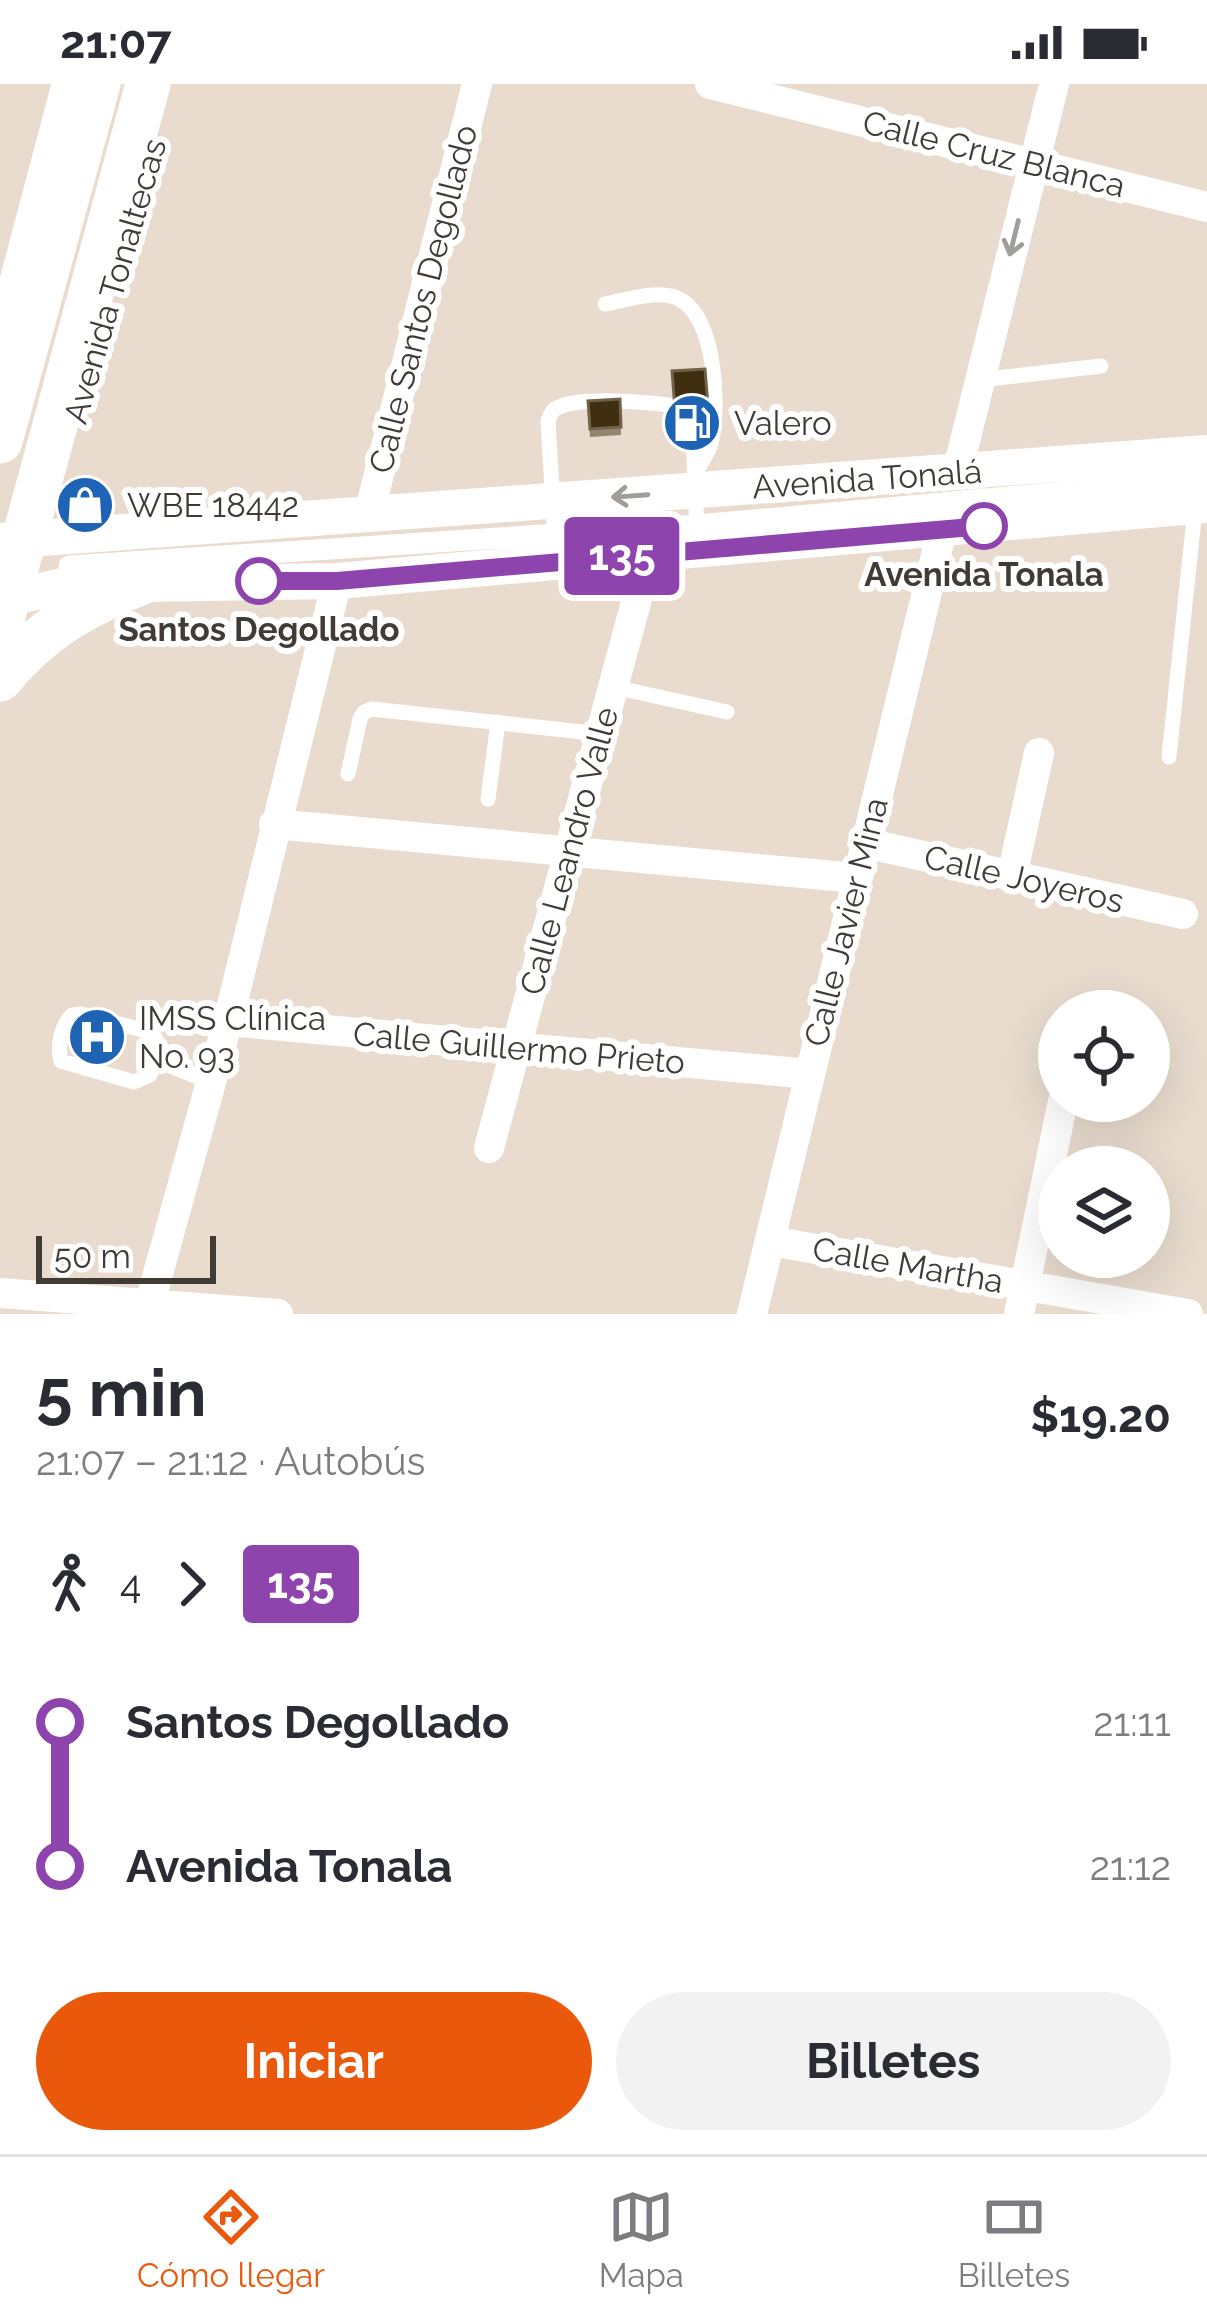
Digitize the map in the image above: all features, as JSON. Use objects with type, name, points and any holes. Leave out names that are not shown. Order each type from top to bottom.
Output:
[{"type":"main road","points":[[0,358],[23,246],[73,84]]},
{"type":"main road","name":"Avenida Tonaltecas","points":[[0,441],[98,84]]},
{"type":"main road","name":"Avenida Tonaltecas","points":[[2,605],[8,544],[148,84]]},
{"type":"main road","name":"Avenida Tonaltecas","points":[[8,544],[45,516],[57,488],[171,84]]},
{"type":"main road","points":[[0,679],[18,656],[58,622],[142,582]]},
{"type":"street","name":"Calle Santos Degollado","points":[[369,514],[477,84]]},
{"type":"street","name":"Calle Cruz Blanca","points":[[710,84],[1207,207]]},
{"type":"street","points":[[956,473],[1054,84]]},
{"type":"street","name":"Avenida Tonalá","points":[[2,605],[67,586],[337,581],[555,532],[696,510],[956,473],[1207,453]]},
{"type":"street","name":"Avenida Tonalá","points":[[8,544],[369,514],[555,532],[650,554],[696,510],[942,530],[1203,497]]},
{"type":"street","points":[[696,510],[1203,497]]},
{"type":"street","name":"Calle Javier Mina","points":[[752,1314],[942,530]]},
{"type":"street","points":[[69,566],[555,532]]},
{"type":"street","name":"Calle Leandro Valle","points":[[489,1148],[650,554]]},
{"type":"street","points":[[149,1306],[228,1022],[337,581]]},
{"type":"street","points":[[1012,876],[1039,753]]},
{"type":"street","points":[[274,824],[856,878]]},
{"type":"street","name":"Calle Joyeros","points":[[865,843],[1183,914]]},
{"type":"street","name":"Calle Guillermo Prieto","points":[[228,1022],[810,1074]]},
{"type":"street","points":[[1022,1300],[1059,1122]]},
{"type":"street","name":"Calle Martha","points":[[770,1241],[1022,1300],[1188,1314]]},
{"type":"street","points":[[0,1293],[278,1314]]},
{"type":"lane","points":[[605,304],[648,296],[678,297],[697,314],[712,361],[715,410],[696,510]]},
{"type":"lane","points":[[980,380],[1101,365]]},
{"type":"lane","points":[[555,532],[548,422],[560,406],[617,403],[692,409],[696,510]]},
{"type":"lane","points":[[1169,757],[1203,497]]},
{"type":"lane","points":[[614,687],[727,712]]},
{"type":"lane","points":[[348,774],[364,712],[373,709],[601,734]]},
{"type":"lane","points":[[488,800],[498,722]]},
{"type":"lane","points":[[81,1014],[150,1032],[159,1045],[155,1060],[150,1075],[134,1082],[70,1066],[61,1061],[58,1051],[65,1022],[81,1014]]},
{"type":"lane","points":[[155,1060],[211,1082]]},
{"type":"building","name":"Valero","points":[[705,369],[710,430],[677,434],[672,371]]},
{"type":"building","points":[[620,399],[621,427],[590,429],[588,401]]},
{"type":"bus line","name":"135","points":[[259,581],[337,581],[984,526]]},
{"type":"place","name":"Valero","points":[[692,423]]},
{"type":"place","name":"WBE 18442","points":[[85,505]]},
{"type":"place","name":"Avenida Tonala","points":[[984,526]]},
{"type":"place","name":"Santos Degollado","points":[[259,581]]},
{"type":"place","name":"IMSS Clínica No. 93","points":[[97,1037]]}]
